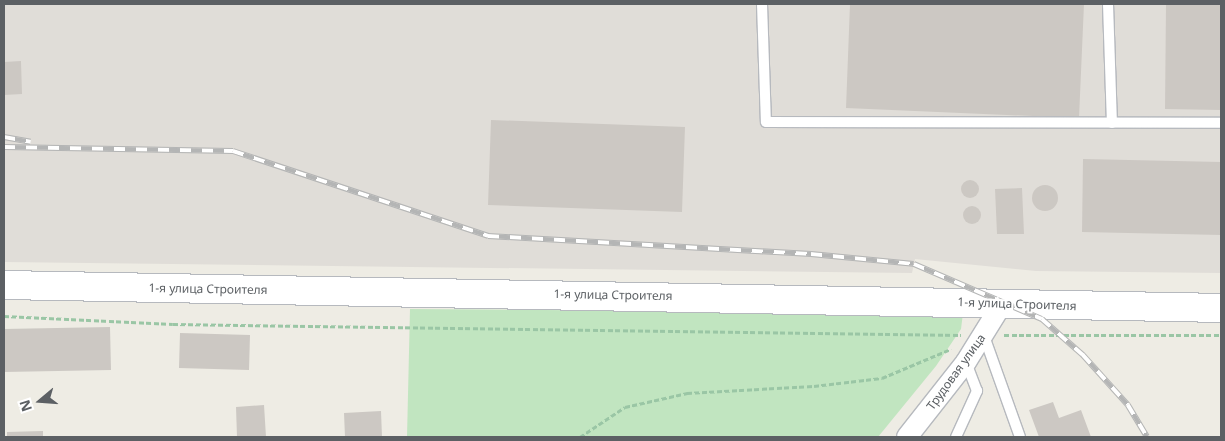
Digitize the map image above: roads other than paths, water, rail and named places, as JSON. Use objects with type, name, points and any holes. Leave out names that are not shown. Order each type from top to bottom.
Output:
[{"type":"street","name":"1-я улица Строителя","points":[[4,285],[1221,308]]},
{"type":"street","name":"Трудовая улица","points":[[907,437],[966,362],[984,336],[1002,304]]},
{"type":"lane","points":[[762,4],[766,122],[1221,124]]},
{"type":"lane","points":[[1108,4],[1112,123]]},
{"type":"lane","points":[[984,336],[1020,437]]},
{"type":"lane","points":[[958,436],[977,391],[966,362]]},
{"type":"railway","points":[[4,137],[31,142]]},
{"type":"railway","points":[[4,147],[233,151],[488,236],[811,254],[914,264],[1042,319],[1083,355],[1128,405],[1147,437]]}]
